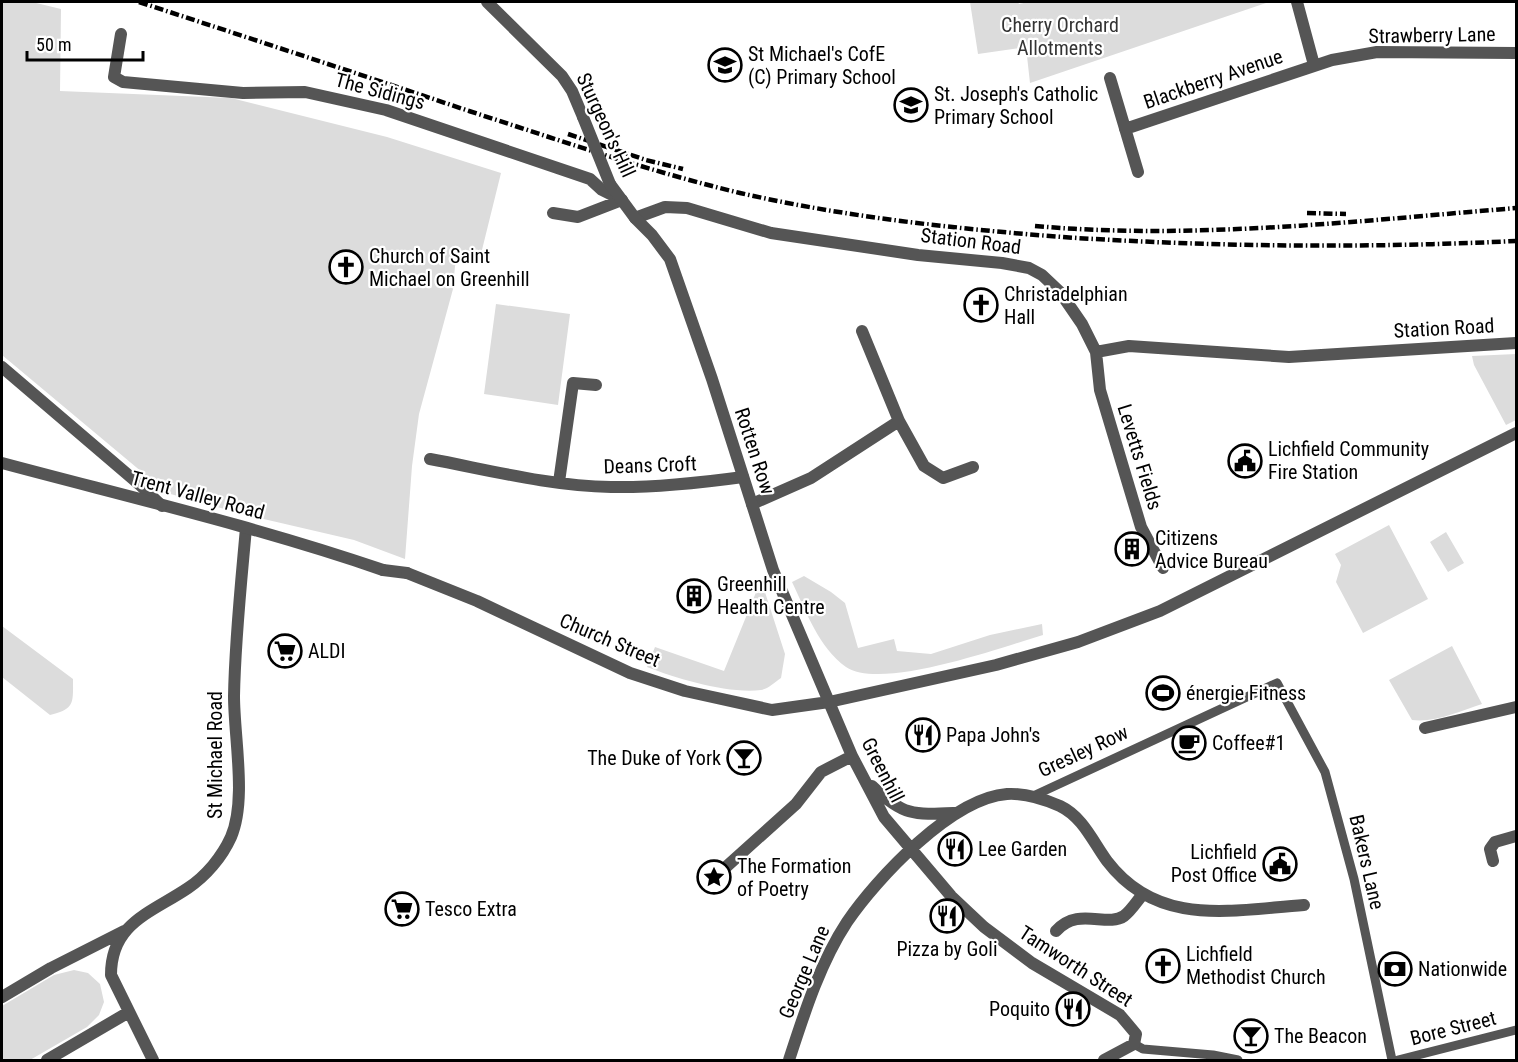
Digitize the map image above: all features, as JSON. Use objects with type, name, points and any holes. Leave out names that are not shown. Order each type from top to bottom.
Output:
[{"type":"street","name":"Sturgeon's Hill","points":[[487,2],[562,76],[572,91],[610,184],[635,218]]},
{"type":"street","points":[[1297,2],[1314,65]]},
{"type":"street","name":"The Sidings","points":[[121,34],[113,82],[243,93],[305,92],[386,110],[590,179],[602,190],[622,200]]},
{"type":"street","name":"Strawberry Lane","points":[[1314,65],[1377,52],[1516,53]]},
{"type":"street","name":"Blackberry Avenue","points":[[1125,129],[1314,65]]},
{"type":"street","name":"Blackberry Avenue","points":[[1110,78],[1138,172]]},
{"type":"street","points":[[553,213],[578,217],[622,200]]},
{"type":"street","name":"Station Road","points":[[635,218],[664,207],[687,208],[771,233],[918,255],[1002,263],[1029,268],[1042,275],[1060,292],[1082,324],[1096,352],[1129,346],[1289,357],[1516,343]]},
{"type":"street","name":"Rotten Row","points":[[635,218],[652,235],[670,259],[773,570],[830,702]]},
{"type":"street","points":[[862,331],[899,421],[924,466],[943,477],[973,467]]},
{"type":"street","name":"Levetts Fields","points":[[1096,352],[1100,390],[1141,527],[1163,568]]},
{"type":"street","points":[[2,366],[140,484],[162,506]]},
{"type":"street","points":[[559,483],[573,384],[596,385]]},
{"type":"street","points":[[752,504],[811,478],[899,421]]},
{"type":"street","name":"Church Street","points":[[383,570],[407,573],[477,601],[630,673],[685,691],[772,710],[830,702],[996,665],[1060,648],[1160,611],[1516,433]]},
{"type":"street","name":"Deans Croft","points":[[429,459],[559,483],[609,487],[678,486],[743,477]]},
{"type":"street","name":"Trent Valley Road","points":[[2,463],[327,550],[383,570]]},
{"type":"street","name":"St Michael Road","points":[[2,997],[51,968],[124,931],[137,919],[189,887],[208,872],[223,853],[232,835],[238,812],[234,698],[236,628],[246,528]]},
{"type":"street","name":"Gresley Row","points":[[911,850],[956,813],[999,796],[1031,797],[1277,683]]},
{"type":"street","name":"Bakers Lane","points":[[1277,683],[1325,772],[1354,879],[1392,1060]]},
{"type":"street","name":"Greenhill","points":[[830,702],[852,756],[884,817],[911,850]]},
{"type":"street","points":[[1425,728],[1516,707]]},
{"type":"street","points":[[726,867],[796,804],[821,772],[852,756]]},
{"type":"street","points":[[864,779],[886,800],[905,811],[929,814],[956,813]]},
{"type":"street","points":[[1031,797],[1062,807],[1074,815],[1118,874],[1143,894],[1174,907],[1189,911],[1211,912],[1305,905]]},
{"type":"street","points":[[1492,861],[1490,849],[1495,842],[1516,836]]},
{"type":"street","name":"Tamworth Street","points":[[911,850],[951,896],[984,927],[1032,963],[1120,1015],[1136,1034],[1134,1044]]},
{"type":"street","name":"George Lane","points":[[789,1060],[822,970],[847,923],[875,888],[911,850]]},
{"type":"street","points":[[1056,931],[1063,923],[1077,919],[1117,919],[1124,916],[1143,894]]},
{"type":"street","name":"St Michael Road","points":[[124,931],[115,947],[111,962],[111,975],[153,1060]]},
{"type":"street","points":[[47,1060],[129,1012]]},
{"type":"street","name":"Bore Street","points":[[1398,1060],[1516,1030]]},
{"type":"street","points":[[1104,1060],[1134,1044],[1143,1049],[1213,1055],[1238,1060]]},
{"type":"green space","points":[[2,2],[32,2],[61,9],[60,91],[231,98],[387,137],[501,173],[480,258],[464,250],[455,266],[453,289],[419,414],[412,466],[405,559],[354,540],[246,515],[167,493],[2,355]]},
{"type":"green space","name":"Cherry Orchard Allotments","points":[[970,2],[1018,2],[1019,4],[1028,2],[1269,2],[1030,83],[1026,47],[978,54]]},
{"type":"green space","points":[[496,304],[570,314],[558,405],[484,394]]},
{"type":"green space","points":[[1516,354],[1516,420],[1506,425],[1474,365],[1472,356]]},
{"type":"green space","points":[[1389,525],[1428,599],[1363,633],[1336,582],[1341,565],[1335,554]]},
{"type":"green space","points":[[1446,532],[1464,563],[1448,572],[1430,542]]},
{"type":"green space","points":[[804,576],[845,603],[858,648],[894,639],[897,651],[931,654],[990,635],[1042,624],[1043,635],[972,657],[913,671],[886,674],[863,673],[846,667],[828,650],[821,639],[792,582]]},
{"type":"green space","points":[[761,580],[785,654],[781,678],[764,689],[734,690],[688,681],[647,667],[655,647],[724,671]]},
{"type":"green space","points":[[2,626],[73,679],[72,699],[68,707],[50,715],[2,677]]},
{"type":"green space","points":[[1452,646],[1482,704],[1430,720],[1412,720],[1389,680]]},
{"type":"green space","points":[[74,970],[88,973],[100,984],[104,1002],[99,1015],[87,1027],[30,1060],[2,1060],[2,1006],[54,975]]},
{"type":"railway","points":[[139,2],[570,144],[706,184],[781,202],[950,227],[1132,241],[1297,246],[1516,241]]},
{"type":"railway","points":[[568,134],[646,160],[683,169]]},
{"type":"railway","points":[[1035,226],[1095,230],[1216,230],[1516,208]]},
{"type":"railway","points":[[1307,213],[1346,214]]},
{"type":"place","name":"St Michael's CofE (C) Primary School","points":[[725,65]]},
{"type":"place","name":"St. Joseph's Catholic Primary School","points":[[911,105]]},
{"type":"place","name":"Church of Saint Michael on Greenhill","points":[[346,267]]},
{"type":"place","name":"Christadelphian Hall","points":[[981,305]]},
{"type":"place","name":"Lichfield Community Fire Station","points":[[1245,461]]},
{"type":"place","name":"Citizens Advice Bureau","points":[[1132,549]]},
{"type":"place","name":"Greenhill Health Centre","points":[[694,596]]},
{"type":"place","name":"ALDI","points":[[285,651]]},
{"type":"place","name":"énergie Fitness","points":[[1163,693]]},
{"type":"place","name":"Papa John's","points":[[923,735]]},
{"type":"place","name":"Coffee#1","points":[[1189,743]]},
{"type":"place","name":"The Duke of York","points":[[744,758]]},
{"type":"place","name":"Lee Garden","points":[[955,849]]},
{"type":"place","name":"Lichfield Post Office","points":[[1280,864]]},
{"type":"place","name":"The Formation of Poetry","points":[[714,877]]},
{"type":"place","name":"Tesco Extra","points":[[402,909]]},
{"type":"place","name":"Pizza by Goli","points":[[947,916]]},
{"type":"place","name":"Lichfield Methodist Church","points":[[1163,966]]},
{"type":"place","name":"Nationwide","points":[[1395,969]]},
{"type":"place","name":"Poquito","points":[[1073,1009]]},
{"type":"place","name":"The Beacon","points":[[1251,1036]]}]
